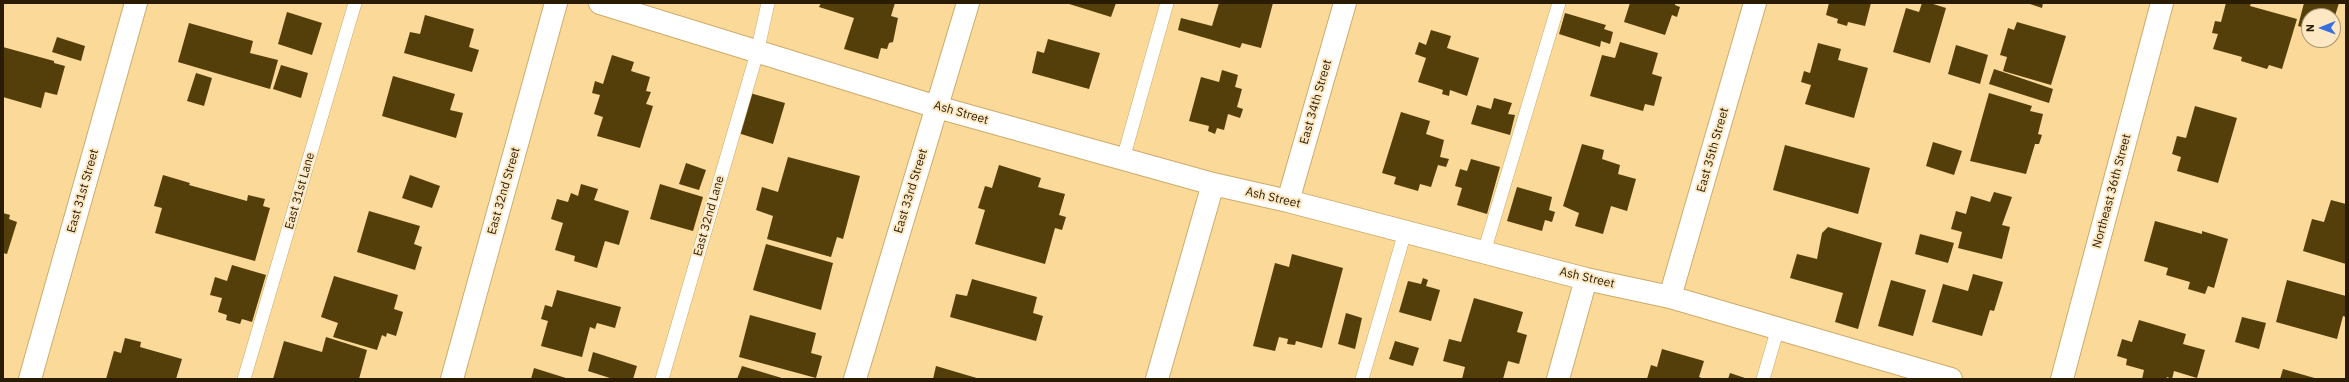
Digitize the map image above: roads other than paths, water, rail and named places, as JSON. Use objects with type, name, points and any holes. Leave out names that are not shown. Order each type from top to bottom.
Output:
[{"type":"street","name":"East 31st Street","points":[[30,379],[136,3]]},
{"type":"street","name":"East 32nd Street","points":[[452,379],[556,3]]},
{"type":"street","name":"Ash Street","points":[[600,3],[756,53],[937,107],[1123,159],[1213,184],[1288,201],[1586,279],[1670,297],[1951,379]]},
{"type":"street","name":"East 33rd Street","points":[[855,379],[968,3]]},
{"type":"street","name":"East 34th Street","points":[[1288,201],[1345,3]]},
{"type":"street","name":"East 35th Street","points":[[1670,297],[1755,3]]},
{"type":"street","name":"Northeast 36th Street","points":[[2062,379],[2162,3]]},
{"type":"street","points":[[1157,379],[1213,184]]},
{"type":"street","points":[[1558,379],[1586,279]]},
{"type":"lane","name":"East 31st Lane","points":[[244,379],[355,3]]},
{"type":"lane","name":"East 32nd Lane","points":[[662,379],[756,53],[768,3]]},
{"type":"lane","points":[[1123,159],[1167,3]]},
{"type":"lane","points":[[1484,252],[1559,3]]},
{"type":"lane","points":[[1362,379],[1406,232]]},
{"type":"lane","points":[[1763,379],[1778,328]]}]
